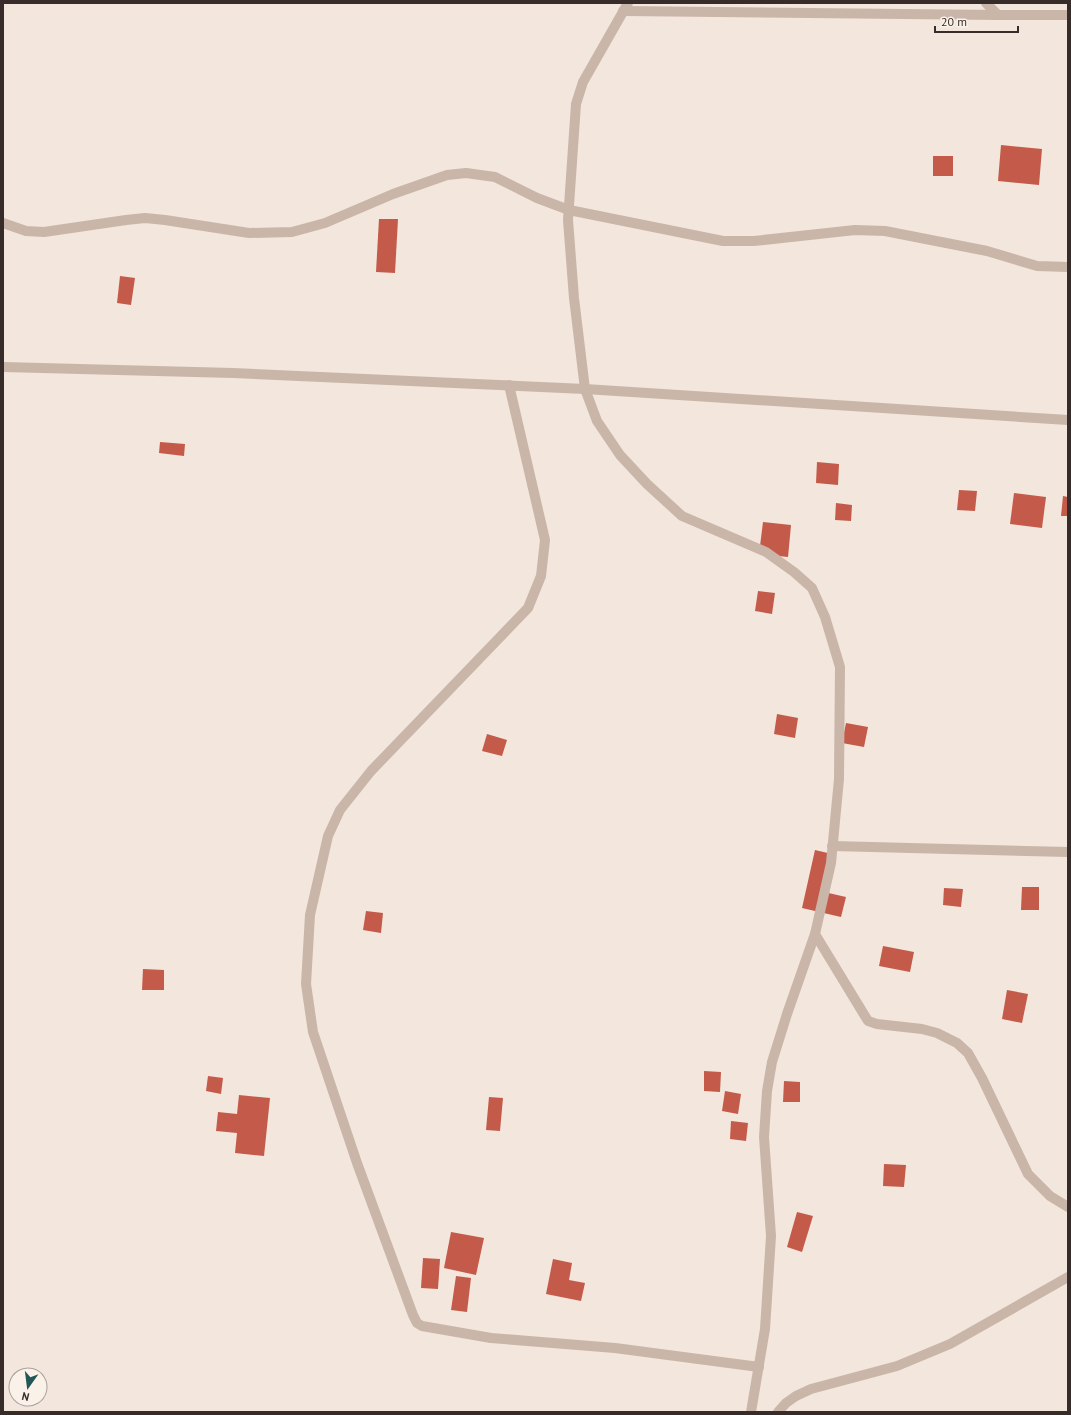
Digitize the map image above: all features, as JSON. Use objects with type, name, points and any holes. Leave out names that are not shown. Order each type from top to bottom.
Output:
[{"type":"street","points":[[986,3],[998,16]]},
{"type":"street","points":[[751,1412],[765,1329],[771,1236],[764,1137],[767,1091],[772,1062],[786,1014],[815,934],[831,863],[839,779],[840,668],[825,617],[812,588],[794,572],[766,552],[682,516],[620,455],[597,421],[585,389],[574,298],[568,220],[576,104],[583,82],[625,7],[998,16],[1068,15]]},
{"type":"street","points":[[3,223],[26,231],[44,232],[145,218],[249,233],[292,232],[325,223],[393,194],[448,175],[466,173],[495,177],[537,198],[569,210],[723,241],[754,241],[855,230],[884,231],[987,251],[1037,266],[1068,267]]},
{"type":"street","points":[[3,367],[225,373],[509,385],[1068,420]]},
{"type":"street","points":[[509,385],[545,540],[541,576],[528,608],[371,771],[340,810],[328,836],[310,915],[306,984],[313,1032],[357,1163],[417,1322],[422,1326],[491,1338],[615,1348],[758,1367]]},
{"type":"street","points":[[832,846],[1068,852]]},
{"type":"street","points":[[815,934],[868,1021],[877,1024],[937,1032],[957,1043],[968,1053],[982,1078],[1028,1174],[1050,1196],[1068,1207]]},
{"type":"street","points":[[778,1412],[786,1403],[796,1396],[811,1389],[897,1366],[950,1344],[1068,1277]]},
{"type":"building","points":[[1001,145],[1042,149],[1039,185],[998,181]]},
{"type":"building","points":[[933,156],[953,156],[953,176],[933,176]]},
{"type":"building","points":[[379,219],[398,219],[395,273],[376,272]]},
{"type":"building","points":[[120,276],[135,278],[131,305],[117,303]]},
{"type":"building","points":[[160,442],[185,444],[184,456],[159,453]]},
{"type":"building","points":[[817,462],[839,464],[838,485],[816,483]]},
{"type":"building","points":[[959,490],[977,491],[975,511],[957,510]]},
{"type":"building","points":[[1014,493],[1046,497],[1042,528],[1010,524]]},
{"type":"building","points":[[1063,496],[1068,497],[1068,516],[1061,516]]},
{"type":"building","points":[[836,503],[852,505],[851,521],[835,520]]},
{"type":"building","points":[[763,522],[791,525],[788,557],[759,554]]},
{"type":"building","points":[[758,591],[775,593],[772,614],[755,611]]},
{"type":"building","points":[[777,714],[798,718],[795,738],[774,734]]},
{"type":"building","points":[[846,723],[868,727],[864,747],[842,743]]},
{"type":"building","points":[[487,734],[507,740],[502,756],[482,751]]},
{"type":"building","points":[[815,850],[832,854],[824,892],[846,897],[841,917],[802,908]]},
{"type":"building","points":[[1022,887],[1039,887],[1039,910],[1021,910]]},
{"type":"building","points":[[944,888],[963,889],[961,907],[943,905]]},
{"type":"building","points":[[366,911],[383,913],[381,933],[363,930]]},
{"type":"building","points":[[883,946],[914,952],[910,972],[879,966]]},
{"type":"building","points":[[143,969],[164,970],[164,990],[142,990]]},
{"type":"building","points":[[1007,990],[1028,994],[1022,1023],[1002,1019]]},
{"type":"building","points":[[704,1071],[721,1072],[720,1092],[704,1091]]},
{"type":"building","points":[[208,1076],[223,1078],[221,1094],[206,1091]]},
{"type":"building","points":[[784,1081],[800,1082],[800,1102],[783,1102]]},
{"type":"building","points":[[725,1091],[741,1094],[738,1114],[722,1111]]},
{"type":"building","points":[[239,1095],[270,1098],[264,1156],[235,1153],[237,1133],[216,1131],[218,1112],[237,1114]]},
{"type":"building","points":[[489,1097],[503,1098],[500,1131],[486,1130]]},
{"type":"building","points":[[731,1121],[748,1123],[746,1141],[730,1139]]},
{"type":"building","points":[[884,1164],[906,1165],[904,1187],[883,1186]]},
{"type":"building","points":[[797,1212],[813,1216],[802,1252],[787,1247]]},
{"type":"building","points":[[451,1232],[484,1238],[476,1275],[444,1268]]},
{"type":"building","points":[[423,1258],[440,1259],[438,1289],[421,1288]]},
{"type":"building","points":[[553,1259],[572,1263],[569,1280],[585,1283],[581,1301],[546,1294]]},
{"type":"building","points":[[456,1276],[471,1278],[467,1312],[451,1310]]}]
